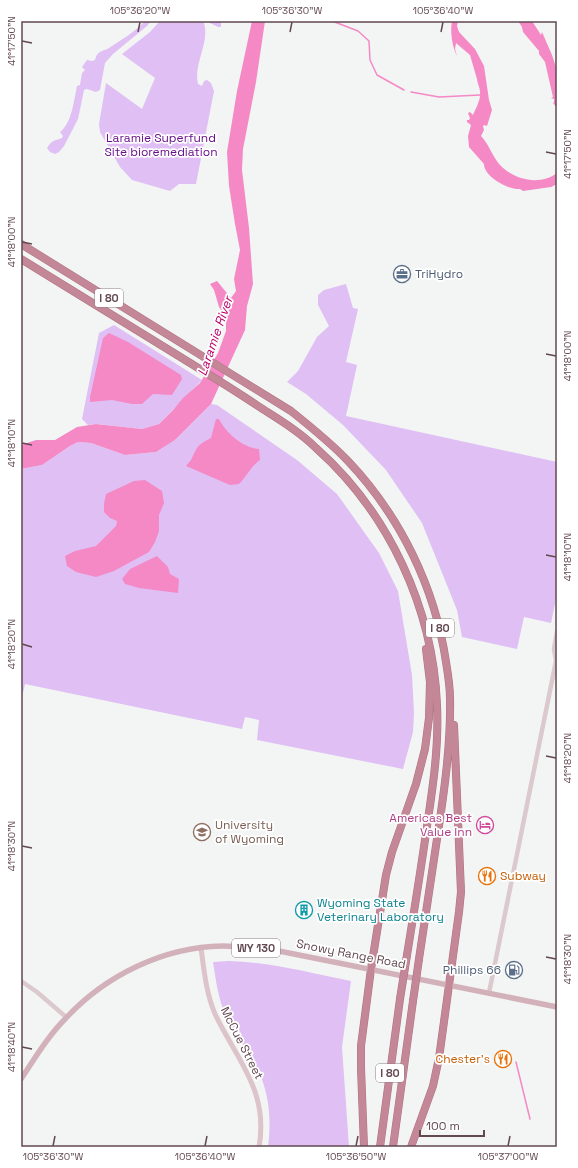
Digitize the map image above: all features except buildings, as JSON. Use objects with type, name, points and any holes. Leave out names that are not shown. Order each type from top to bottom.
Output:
[{"type":"highway","name":"I 80","points":[[21,244],[235,375],[291,411],[322,436],[348,460],[371,487],[392,518],[410,549],[436,612],[443,642],[450,697],[450,728],[444,792],[392,1147]]},
{"type":"highway","name":"I 80","points":[[21,259],[228,386],[290,426],[316,448],[352,485],[367,504],[392,544],[418,600],[426,629],[433,665],[437,704],[436,754],[417,897],[400,999],[380,1147]]},
{"type":"highway","points":[[364,1147],[361,1053],[371,969],[386,875],[392,852],[421,767],[429,718],[430,682],[425,643],[418,614],[392,544]]},
{"type":"highway","points":[[411,1147],[434,1079],[439,1058],[460,912],[461,892],[454,719],[450,697]]},
{"type":"main road","name":"Snowy Range Road","points":[[21,1079],[44,1045],[66,1017],[101,987],[135,967],[159,958],[201,948],[222,946],[258,948],[371,969],[557,1007]]},
{"type":"main road","name":"McCue Street","points":[[201,948],[207,989],[211,1002],[221,1025],[248,1073],[255,1090],[261,1129],[258,1147]]},
{"type":"street","points":[[489,993],[556,660],[554,649],[557,632]]},
{"type":"street","points":[[21,981],[37,992],[66,1017]]},
{"type":"green space","points":[[145,21],[151,21],[113,54],[105,63],[100,90],[96,92],[87,89],[84,90],[78,119],[64,146],[55,154],[50,152],[47,148],[50,143],[62,138],[63,136],[60,132],[70,117],[77,86],[80,85],[82,73],[85,70],[82,67],[87,60],[95,60],[101,51],[109,48],[128,36]]},
{"type":"green space","name":"Laramie Superfund Site bioremediation","points":[[160,21],[206,21],[204,23],[205,38],[197,76],[198,84],[202,86],[204,81],[207,80],[211,83],[214,91],[196,184],[179,184],[170,191],[132,180],[120,167],[100,132],[99,124],[106,83],[142,109],[155,78],[122,54],[150,32]]},
{"type":"green space","points":[[206,21],[221,21],[221,27],[218,27]]},
{"type":"green space","points":[[346,284],[353,308],[358,309],[346,362],[357,365],[346,416],[557,462],[557,594],[551,623],[524,617],[517,649],[462,637],[457,610],[422,523],[386,470],[343,425],[306,394],[287,382],[298,371],[317,337],[329,326],[318,305],[318,295],[324,290]]},
{"type":"green space","points":[[114,325],[202,380],[159,424],[142,429],[97,424],[88,425],[82,419],[99,333]]},
{"type":"green space","points":[[211,404],[217,405],[297,460],[337,494],[379,553],[398,591],[412,675],[414,713],[413,732],[403,769],[257,740],[259,720],[245,717],[242,729],[25,684],[21,702],[21,469],[42,465],[78,442],[91,443],[125,455],[156,452],[175,440]]},
{"type":"green space","points":[[229,961],[260,963],[351,981],[342,1047],[349,1147],[268,1147],[269,1112],[264,1086],[253,1061],[230,1024],[223,1009],[218,989],[213,962]]},
{"type":"shaded area","points":[[252,21],[265,21],[256,82],[243,149],[242,170],[249,228],[253,284],[247,306],[245,330],[211,404],[175,440],[156,452],[125,455],[91,443],[78,442],[42,465],[21,469],[21,445],[36,440],[55,440],[77,427],[96,424],[142,429],[159,424],[183,398],[200,383],[218,353],[226,331],[226,317],[219,307],[214,290],[210,284],[217,281],[231,298],[236,291],[234,279],[240,250],[229,186],[227,152],[237,91]]},
{"type":"shaded area","points":[[452,21],[458,21],[457,26],[459,32],[475,49],[484,66],[492,110],[487,126],[483,126],[484,130],[481,136],[495,158],[506,170],[520,178],[527,180],[543,179],[557,173],[557,184],[551,187],[523,191],[504,185],[488,174],[484,164],[469,147],[468,136],[471,125],[467,122],[470,118],[468,113],[470,112],[473,115],[479,101],[480,90],[470,55],[456,43],[455,49],[457,56],[455,52],[451,34]]},
{"type":"shaded area","points":[[518,21],[532,21],[541,35],[542,32],[557,70],[557,108],[553,103],[554,99],[551,98],[553,97],[545,62],[539,54],[539,51],[523,32]]},
{"type":"shaded area","points":[[109,333],[128,342],[181,375],[182,379],[172,395],[153,394],[142,404],[132,404],[112,400],[90,402],[103,338]]},
{"type":"shaded area","points":[[216,419],[219,419],[226,429],[241,443],[259,449],[260,460],[254,465],[239,484],[230,485],[186,466],[199,446],[211,438]]},
{"type":"shaded area","points":[[145,480],[162,491],[164,503],[159,515],[159,531],[149,552],[114,571],[96,577],[76,572],[67,566],[65,556],[75,551],[96,546],[116,526],[117,521],[110,518],[104,512],[106,494],[134,481]]},
{"type":"shaded area","points":[[157,556],[168,567],[170,574],[179,579],[178,593],[139,588],[125,584],[122,579],[130,569]]},
{"type":"waterway","points":[[332,21],[358,31],[369,41],[370,60],[377,75],[404,90]]},
{"type":"waterway","points":[[411,92],[439,97],[480,95]]},
{"type":"waterway","points":[[516,1062],[530,1119]]},
{"type":"place","name":"TriHydro","points":[[402,274]]},
{"type":"place","name":"Americas Best Value Inn","points":[[485,825]]},
{"type":"place","name":"University of Wyoming","points":[[202,832]]},
{"type":"place","name":"Subway","points":[[487,876]]},
{"type":"place","name":"Wyoming State Veterinary Laboratory","points":[[304,910]]},
{"type":"place","name":"Phillips 66","points":[[514,970]]},
{"type":"place","name":"Chester's","points":[[503,1059]]},
{"type":"water label","name":"Laramie River","points":[[215,336]]}]
